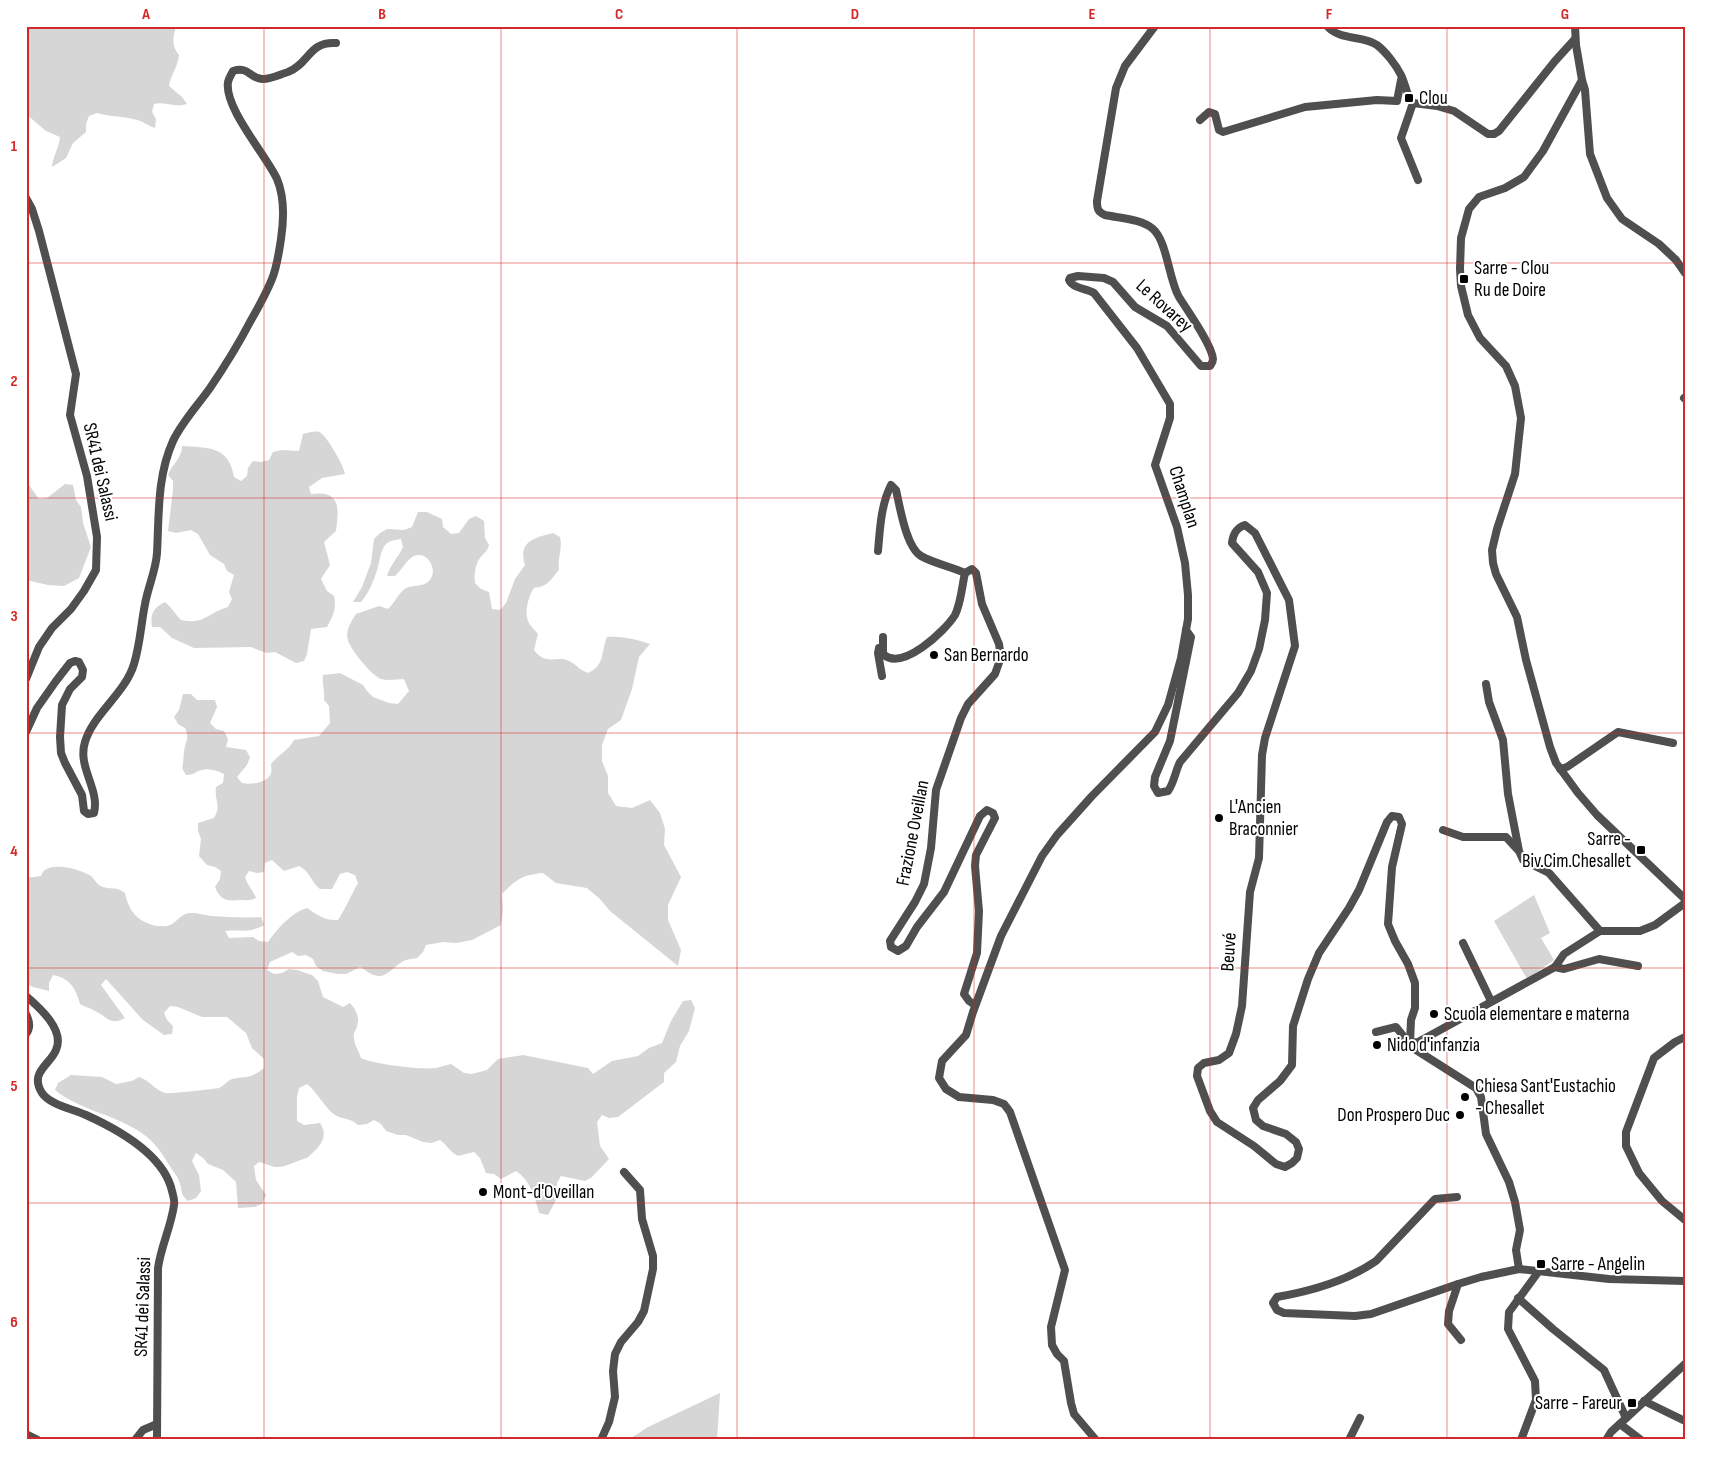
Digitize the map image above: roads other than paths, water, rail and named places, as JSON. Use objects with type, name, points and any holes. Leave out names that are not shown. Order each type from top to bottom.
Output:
[{"type":"street","name":"Le Rovarey","points":[[1154,26],[1125,66],[1116,88],[1096,202],[1099,213],[1141,223],[1153,229],[1161,239],[1177,294],[1208,346],[1213,358],[1210,366],[1201,366],[1166,326],[1135,307],[1113,282],[1104,278],[1078,276],[1069,280],[1070,284],[1078,288],[1088,289],[1094,293],[1137,348],[1157,379]]},
{"type":"street","points":[[1327,26],[1330,30],[1345,37],[1376,44],[1384,51],[1401,75],[1409,98],[1413,103],[1437,106],[1454,111],[1488,134],[1494,134],[1499,131],[1575,39]]},
{"type":"street","points":[[1576,26],[1575,39],[1585,90],[1590,154],[1607,198],[1622,218],[1659,244],[1676,260],[1685,273]]},
{"type":"street","points":[[26,732],[36,708],[56,681],[70,663],[79,662],[83,670],[82,677],[70,689],[62,706],[60,718],[61,753],[82,794],[84,811],[88,814],[94,813],[95,799],[83,756],[85,742],[93,726],[114,699],[134,667],[145,602],[157,555],[160,492],[173,441],[183,424],[226,366],[262,300],[273,277],[280,240],[284,215],[282,194],[277,179],[232,104],[228,84],[233,72],[238,70],[244,69],[257,78],[264,80],[290,71],[299,66],[313,50],[322,44],[336,43]]},
{"type":"street","points":[[1200,120],[1209,112],[1216,114],[1219,130],[1223,132],[1305,108],[1377,100],[1397,101],[1401,75]]},
{"type":"street","points":[[1410,1043],[1418,1042],[1554,967],[1564,954],[1600,931],[1640,931],[1655,924],[1685,901],[1597,815],[1560,770],[1550,747],[1526,660],[1517,618],[1496,574],[1493,563],[1492,550],[1497,529],[1515,474],[1521,418],[1515,386],[1506,366],[1480,338],[1468,315],[1461,286],[1459,256],[1461,238],[1469,209],[1474,201],[1479,197],[1505,188],[1524,177],[1543,151],[1582,80]]},
{"type":"street","points":[[1413,103],[1401,138],[1418,180]]},
{"type":"street","name":"SR41 dei Salassi","points":[[26,198],[32,209],[39,231],[76,374],[70,415],[87,476],[98,537],[96,570],[71,609],[52,628],[39,647],[26,679]]},
{"type":"street","name":"Champlan","points":[[1157,379],[1170,404],[1170,418],[1155,464],[1177,527],[1186,563],[1188,595],[1186,630]]},
{"type":"street","name":"Frazione Oveillan","points":[[878,551],[880,521],[886,495],[891,485],[896,490],[914,550],[921,556],[965,573],[972,570],[976,573],[982,604],[999,644],[1001,658],[995,674],[968,704],[961,718],[936,790],[931,848],[924,884],[890,942],[891,947],[898,951],[906,946],[917,927],[944,892],[980,816],[986,810],[993,813],[995,818],[976,855],[975,866],[979,911],[977,953],[964,994],[975,1005]]},
{"type":"street","name":"Beuvé","points":[[1186,630],[1192,637],[1170,741],[1155,777],[1154,786],[1158,793],[1168,792],[1173,784],[1180,762],[1238,692],[1251,671],[1256,656],[1265,620],[1267,593],[1258,572],[1232,543],[1233,534],[1245,525],[1255,532],[1289,600],[1295,646],[1264,738],[1259,858],[1250,892],[1242,1006],[1236,1034],[1229,1053],[1219,1060],[1204,1063],[1198,1068],[1197,1076],[1212,1116],[1224,1127],[1254,1146],[1276,1164],[1285,1167],[1292,1164],[1297,1158],[1299,1149],[1296,1142],[1286,1134],[1263,1126],[1256,1120],[1253,1108],[1258,1100],[1280,1081],[1292,1064],[1295,1016],[1319,953],[1352,902],[1387,822],[1395,815],[1399,816],[1402,824],[1392,868],[1388,924],[1408,964],[1415,983],[1415,1008],[1410,1025],[1410,1043]]},
{"type":"street","points":[[882,676],[878,653],[883,637],[883,654],[886,657],[892,658],[915,654],[946,627],[956,612],[965,573]]},
{"type":"street","points":[[1096,1440],[1074,1414],[1070,1403],[1064,1361],[1052,1345],[1051,1326],[1065,1270],[1010,1112],[1004,1104],[993,1100],[959,1097],[946,1089],[939,1078],[942,1061],[966,1035],[975,1005],[1001,936],[1042,856],[1057,835],[1092,796],[1155,732],[1168,705],[1181,658],[1186,630]]},
{"type":"street","points":[[1486,684],[1489,702],[1503,740],[1507,786],[1519,851]]},
{"type":"street","points":[[1560,770],[1618,732],[1673,743]]},
{"type":"street","points":[[1442,830],[1463,837],[1506,837],[1513,842],[1524,860],[1549,873],[1600,931]]},
{"type":"street","points":[[1463,944],[1491,1001]]},
{"type":"street","points":[[1554,967],[1564,969],[1599,960],[1638,966]]},
{"type":"street","name":"SR41 dei Salassi","points":[[26,996],[37,1005],[58,1035],[56,1049],[38,1074],[38,1085],[43,1095],[122,1134],[145,1150],[164,1171],[170,1181],[175,1203],[160,1251],[158,1268],[157,1440]]},
{"type":"street","points":[[26,1014],[29,1020],[29,1031],[26,1034]]},
{"type":"street","points":[[1376,1032],[1396,1027],[1413,1048],[1476,1088],[1481,1097],[1486,1134],[1509,1182],[1516,1202],[1520,1230],[1516,1250],[1519,1269]]},
{"type":"street","points":[[1685,1037],[1654,1058],[1626,1132],[1626,1146],[1639,1173],[1662,1201],[1685,1220]]},
{"type":"street","points":[[601,1440],[609,1422],[615,1397],[615,1354],[621,1342],[638,1322],[644,1311],[652,1269],[653,1256],[642,1219],[640,1190],[624,1172]]},
{"type":"street","points":[[1457,1197],[1435,1199],[1376,1261],[1365,1269],[1309,1292],[1277,1297],[1273,1303],[1276,1310],[1284,1313],[1355,1316],[1371,1314],[1481,1277],[1519,1269],[1609,1279],[1685,1281]]},
{"type":"street","points":[[1521,1440],[1536,1400],[1535,1381],[1508,1329],[1509,1312],[1539,1271]]},
{"type":"street","points":[[1458,1284],[1449,1311],[1448,1324],[1461,1340]]},
{"type":"street","points":[[1518,1298],[1604,1370],[1626,1418]]},
{"type":"street","points":[[1606,1440],[1626,1418],[1685,1364]]},
{"type":"street","points":[[1644,1401],[1685,1421]]},
{"type":"street","points":[[1349,1440],[1360,1418]]},
{"type":"street","points":[[135,1440],[143,1430],[157,1424]]},
{"type":"street","points":[[1620,1424],[1641,1440]]},
{"type":"street","points":[[26,1434],[38,1440]]},
{"type":"place","name":"Clou","points":[[1409,98]]},
{"type":"place","name":"Sarre - Clou Ru de Doire","points":[[1464,279]]},
{"type":"place","name":"San Bernardo","points":[[934,655]]},
{"type":"place","name":"L'Ancien Braconnier","points":[[1219,818]]},
{"type":"place","name":"Sarre - Biv.Cim.Chesallet","points":[[1641,850]]},
{"type":"place","name":"Scuola elementare e materna","points":[[1434,1014]]},
{"type":"place","name":"Nido d'infanzia","points":[[1377,1045]]},
{"type":"place","name":"Chiesa Sant'Eustachio - Chesallet","points":[[1465,1097]]},
{"type":"place","name":"Don Prospero Duc","points":[[1460,1115]]},
{"type":"place","name":"Mont-d'Oveillan","points":[[483,1192]]},
{"type":"place","name":"Sarre - Angelin","points":[[1541,1264]]},
{"type":"place","name":"Sarre - Fareur","points":[[1632,1403]]}]
